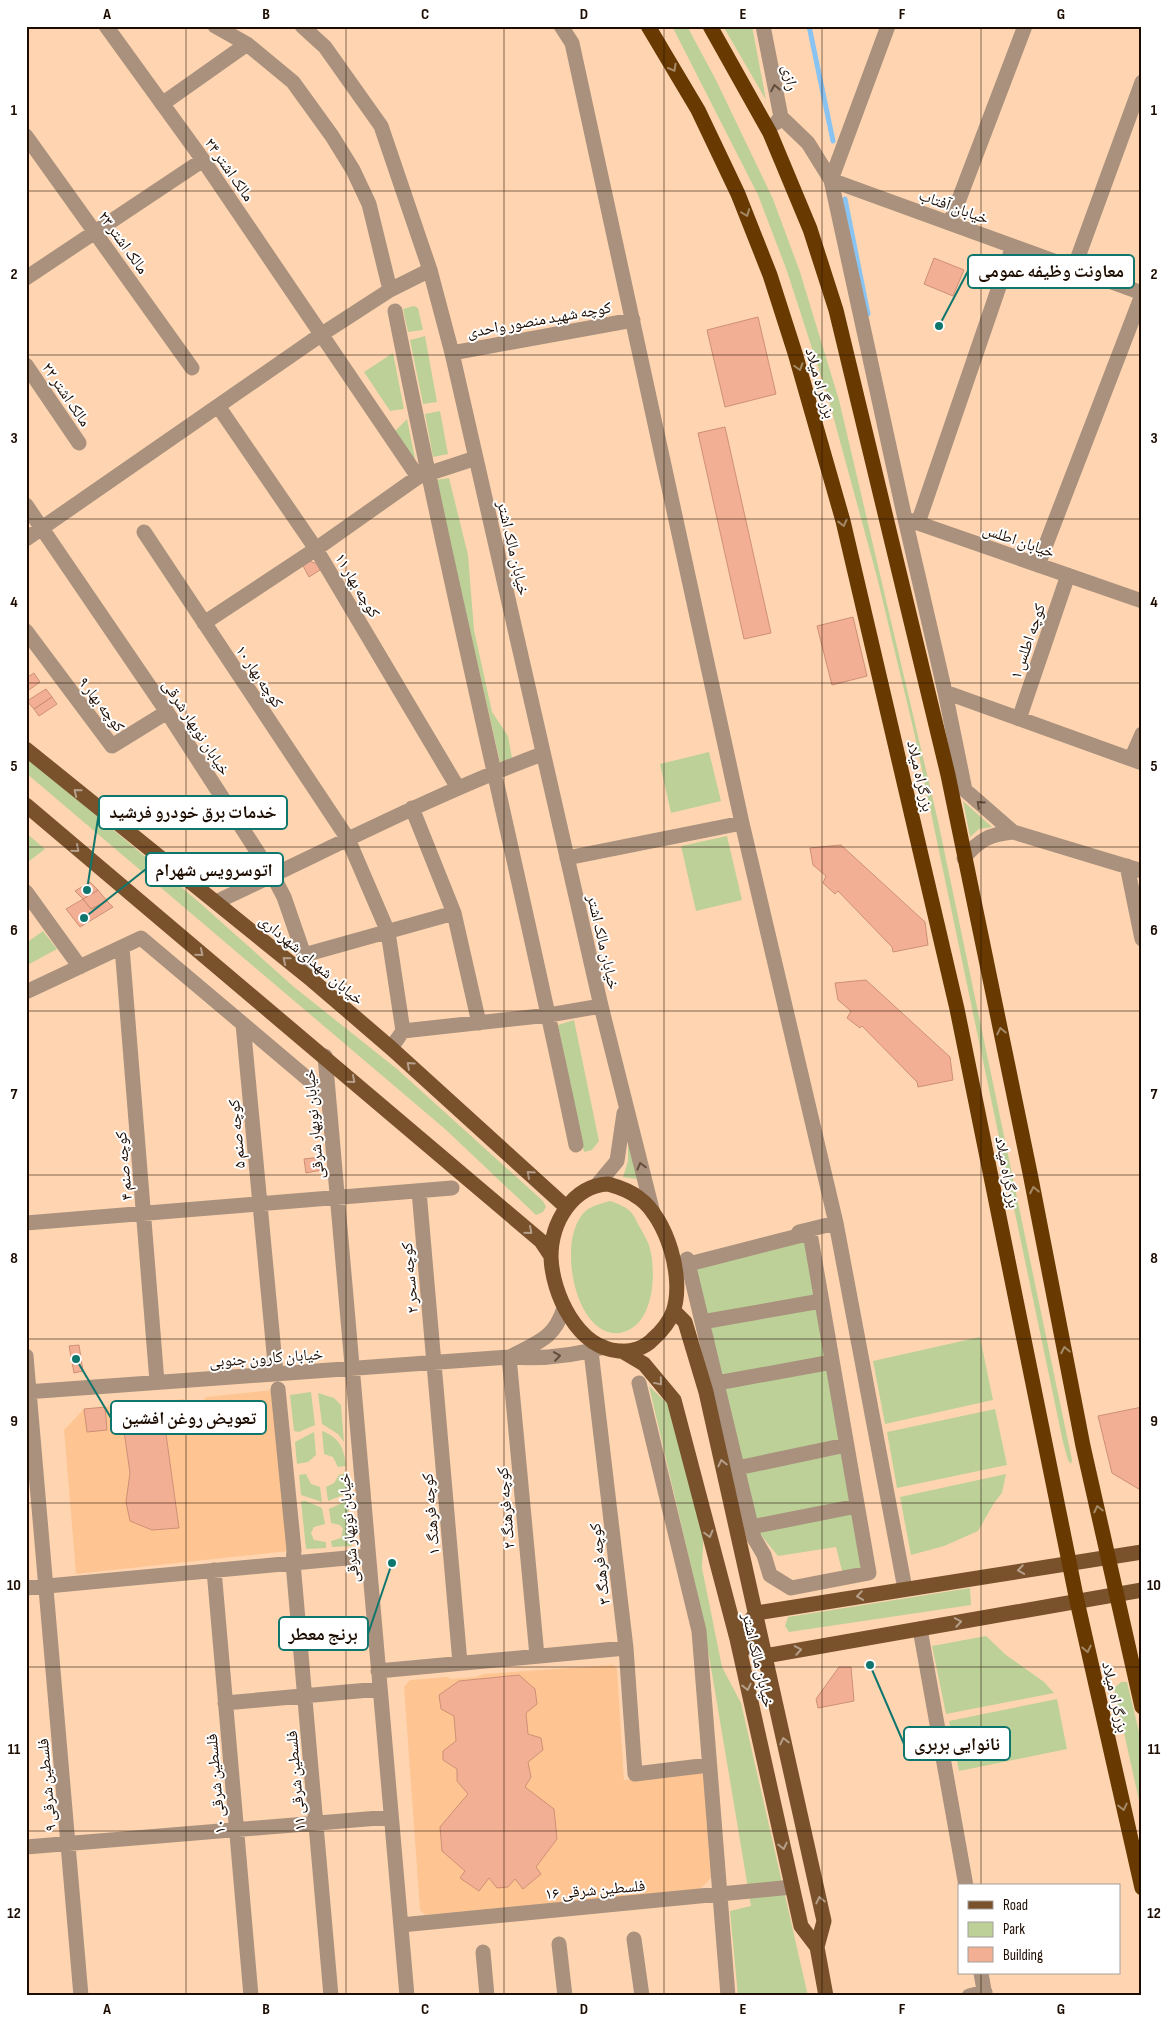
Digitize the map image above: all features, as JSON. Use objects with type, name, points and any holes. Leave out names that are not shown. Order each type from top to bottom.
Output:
[{"type":"highway","name":"بزرگراه میلاد","points":[[648,26],[698,110],[738,194],[770,275],[795,353],[843,521],[957,1009],[1069,1563],[1142,1888]]},
{"type":"highway","name":"بزرگراه میلاد","points":[[710,26],[770,133],[810,230],[836,310],[948,775],[1030,1173],[1083,1446],[1142,1707]]},
{"type":"main road","name":"خیابان شهدای شهرداری","points":[[26,750],[313,981],[391,1048],[566,1207]]},
{"type":"main road","points":[[26,805],[325,1056],[541,1241],[551,1256]]},
{"type":"main road","points":[[608,1184],[629,1191],[641,1199],[653,1213],[683,1262],[676,1278],[674,1311],[665,1326],[651,1342],[635,1350],[598,1349],[580,1330],[564,1308],[555,1280],[551,1256],[555,1229],[566,1207],[578,1194],[597,1185],[608,1184]]},
{"type":"main road","points":[[674,1311],[685,1322],[706,1392],[756,1613],[824,1921],[817,1947]]},
{"type":"main road","name":"خیابان مالک اشتر","points":[[622,1351],[644,1364],[674,1400],[737,1639],[801,1926],[817,1947],[826,1996]]},
{"type":"main road","points":[[1142,1552],[756,1613],[737,1639],[765,1656],[1142,1590]]},
{"type":"street","name":"مالک اشتر ۲۴","points":[[106,26],[203,160],[322,334],[423,476]]},
{"type":"street","points":[[215,26],[247,44],[293,82],[332,136],[353,170],[369,204],[390,290]]},
{"type":"street","name":"خیابان مالک اشتر","points":[[302,26],[325,47],[381,126],[430,270],[452,353],[601,1006],[653,1213]]},
{"type":"street","points":[[561,26],[572,43],[742,823],[836,1223],[905,1589]]},
{"type":"street","name":"رازی","points":[[763,26],[781,117],[770,133]]},
{"type":"street","points":[[831,180],[888,26]]},
{"type":"street","points":[[950,223],[1025,26]]},
{"type":"street","points":[[162,104],[247,44]]},
{"type":"street","points":[[1074,268],[1142,82]]},
{"type":"street","points":[[781,117],[808,143],[831,180],[911,521],[965,790]]},
{"type":"street","name":"مالک اشتر ۲۳","points":[[26,136],[192,368]]},
{"type":"street","points":[[26,278],[203,160]]},
{"type":"street","name":"خیابان آفتاب","points":[[831,180],[1142,294]]},
{"type":"street","points":[[911,521],[1013,246]]},
{"type":"street","points":[[26,539],[322,334],[390,290],[430,270]]},
{"type":"street","points":[[1038,565],[1142,294]]},
{"type":"street","points":[[395,311],[423,476],[495,772],[576,1146]]},
{"type":"street","name":"کوچه شهید منصور واحدی","points":[[452,353],[632,320]]},
{"type":"street","name":"مالک اشتر ۲۲","points":[[26,364],[79,444]]},
{"type":"street","name":"کوچه بهار ۱۱","points":[[218,406],[316,549],[458,788]]},
{"type":"street","points":[[204,624],[423,476],[476,458]]},
{"type":"street","name":"خیابان نوبهار شرقی","points":[[26,504],[167,712],[273,876],[284,898],[313,981]]},
{"type":"street","name":"خیابان اطلس","points":[[884,512],[1142,601]]},
{"type":"street","name":"کوچه بهار ۱۰","points":[[144,532],[348,839],[388,932],[403,1031]]},
{"type":"street","name":"کوچه اطلس ۱","points":[[1019,719],[1068,575]]},
{"type":"street","name":"کوچه بهار ۹","points":[[26,631],[112,746],[167,712]]},
{"type":"street","points":[[945,692],[1136,761],[1142,734]]},
{"type":"street","points":[[216,902],[412,808],[542,754]]},
{"type":"street","points":[[948,775],[1013,832]]},
{"type":"street","points":[[412,808],[454,913],[479,1023]]},
{"type":"street","points":[[567,858],[742,823]]},
{"type":"street","points":[[964,858],[972,848],[985,839],[996,834],[1013,832],[1142,871]]},
{"type":"street","points":[[1127,866],[1142,939]]},
{"type":"street","points":[[26,892],[80,967]]},
{"type":"street","points":[[304,955],[454,913]]},
{"type":"street","points":[[26,992],[141,938],[328,1096]]},
{"type":"street","name":"کوچه صنم ۴","points":[[122,947],[158,1382]]},
{"type":"street","points":[[391,1048],[403,1031],[548,1015],[601,1006]]},
{"type":"street","name":"کوچه صنم ۵","points":[[243,1024],[294,1550],[293,1563]]},
{"type":"street","name":"خیابان نوبهار شرقی","points":[[325,1056],[407,1996]]},
{"type":"street","name":"خیابان مالک اشتر","points":[[597,1185],[617,1161],[625,1106]]},
{"type":"street","points":[[26,1223],[452,1188]]},
{"type":"street","name":"کوچه سحر ۲","points":[[419,1191],[434,1363]]},
{"type":"street","points":[[683,1262],[836,1223]]},
{"type":"street","points":[[810,1233],[869,1573],[791,1588],[770,1575],[764,1555],[754,1538],[702,1322],[683,1262],[810,1233]]},
{"type":"street","points":[[702,1322],[821,1301]]},
{"type":"street","name":"خیابان کارون جنوبی","points":[[509,1357],[553,1332],[560,1322],[564,1308]]},
{"type":"street","name":"خیابان کارون جنوبی","points":[[27,1392],[158,1382],[277,1381],[352,1369],[509,1357],[534,1359],[598,1349]]},
{"type":"street","name":"کوچه فرهنگ ۳","points":[[598,1349],[626,1648],[635,1774],[709,1765]]},
{"type":"street","name":"فلسطین شرقی ۹","points":[[26,1356],[27,1392],[46,1587],[81,1996]]},
{"type":"street","name":"کوچه فرهنگ ۲","points":[[509,1357],[536,1656]]},
{"type":"street","points":[[717,1383],[832,1362]]},
{"type":"street","name":"کوچه فرهنگ ۱","points":[[434,1363],[460,1663]]},
{"type":"street","points":[[640,1383],[698,1630],[728,1996]]},
{"type":"street","points":[[737,1468],[846,1445]]},
{"type":"street","points":[[751,1527],[857,1506]]},
{"type":"street","points":[[26,1588],[368,1556]]},
{"type":"street","name":"فلسطین شرقی ۱۱","points":[[293,1563],[331,1996]]},
{"type":"street","name":"فلسطین شرقی ۱۰","points":[[214,1570],[251,1996]]},
{"type":"street","points":[[920,1629],[966,1884]]},
{"type":"street","points":[[378,1671],[626,1648]]},
{"type":"street","points":[[225,1703],[380,1688]]},
{"type":"street","points":[[26,1847],[391,1817]]},
{"type":"street","name":"فلسطین شرقی ۱۶","points":[[401,1924],[792,1887]]},
{"type":"street","points":[[634,1939],[642,1996]]},
{"type":"street","points":[[559,1944],[565,1996]]},
{"type":"street","points":[[484,1952],[486,1996]]},
{"type":"street","points":[[969,1996],[985,1994],[981,1974]]},
{"type":"shaded area","points":[[274,1390],[289,1551],[76,1574],[64,1430],[84,1409],[184,1399],[190,1407],[200,1405],[206,1397]]},
{"type":"shaded area","points":[[613,1665],[617,1669],[624,1780],[704,1771],[712,1877],[699,1890],[425,1915],[420,1910],[404,1687],[410,1680],[447,1677],[452,1679],[476,1677],[484,1674]]},
{"type":"green space","points":[[672,26],[687,26],[716,80],[773,199],[800,272],[839,400],[938,821],[1072,1460],[1071,1464],[1063,1442],[914,732],[877,577],[829,401],[787,271],[758,195]]},
{"type":"green space","points":[[723,26],[752,26],[766,100]]},
{"type":"green space","points":[[414,306],[418,308],[423,330],[408,332],[403,309]]},
{"type":"green space","points":[[425,336],[437,402],[423,404],[410,340]]},
{"type":"green space","points":[[393,353],[404,409],[390,411],[364,372]]},
{"type":"green space","points":[[440,411],[448,454],[433,457],[425,414]]},
{"type":"green space","points":[[407,419],[415,458],[411,459],[394,432]]},
{"type":"green space","points":[[449,478],[468,555],[474,630],[492,712],[508,736],[512,758],[500,762],[435,480]]},
{"type":"green space","points":[[709,752],[721,801],[671,813],[660,764]]},
{"type":"green space","points":[[26,756],[200,903],[294,987],[397,1069],[543,1201],[546,1207],[543,1212],[536,1215],[445,1129],[26,773]]},
{"type":"green space","points":[[963,801],[992,827],[979,829],[970,837]]},
{"type":"green space","points":[[26,833],[45,849],[28,862],[26,859]]},
{"type":"green space","points":[[727,836],[742,900],[696,911],[681,846]]},
{"type":"green space","points":[[43,931],[57,949],[26,966],[26,943]]},
{"type":"green space","points":[[574,1020],[599,1141],[592,1150],[584,1152],[558,1025]]},
{"type":"green space","points":[[628,1136],[637,1179],[623,1177],[628,1161]]},
{"type":"green space","points":[[610,1201],[630,1211],[634,1216],[649,1245],[653,1269],[653,1283],[647,1309],[632,1329],[620,1333],[604,1330],[591,1320],[581,1303],[574,1283],[571,1261],[572,1240],[578,1222],[588,1209]]},
{"type":"green space","points":[[807,1236],[818,1299],[706,1318],[692,1266]]},
{"type":"green space","points":[[819,1303],[829,1360],[720,1379],[706,1324]]},
{"type":"green space","points":[[980,1337],[993,1400],[885,1424],[873,1361]]},
{"type":"green space","points":[[830,1365],[844,1443],[740,1466],[720,1384]]},
{"type":"green space","points":[[649,1386],[671,1407],[704,1524],[702,1568],[722,1667],[741,1703],[808,1996],[738,1996],[730,1911],[751,1906],[702,1614]]},
{"type":"green space","points":[[311,1392],[315,1425],[299,1432],[294,1431],[290,1395]]},
{"type":"green space","points":[[318,1393],[334,1398],[341,1405],[344,1442],[338,1434],[322,1424]]},
{"type":"green space","points":[[995,1409],[1007,1465],[897,1488],[887,1432]]},
{"type":"green space","points":[[322,1431],[333,1437],[340,1444],[346,1466],[338,1467],[333,1457],[324,1454]]},
{"type":"green space","points":[[314,1432],[316,1455],[308,1462],[297,1464],[295,1442]]},
{"type":"green space","points":[[844,1448],[854,1504],[754,1524],[741,1471]]},
{"type":"green space","points":[[346,1473],[348,1493],[328,1501],[326,1487],[334,1483],[339,1475]]},
{"type":"green space","points":[[306,1474],[311,1484],[320,1487],[322,1502],[301,1495],[299,1475]]},
{"type":"green space","points":[[1006,1474],[1002,1493],[978,1531],[944,1546],[911,1555],[900,1497]]},
{"type":"green space","points":[[348,1500],[352,1546],[332,1547],[331,1541],[341,1538],[343,1529],[340,1525],[331,1523],[329,1509]]},
{"type":"green space","points":[[301,1501],[306,1501],[322,1508],[325,1524],[314,1527],[311,1533],[314,1540],[326,1542],[326,1548],[306,1549]]},
{"type":"green space","points":[[855,1509],[865,1570],[843,1575],[836,1547],[778,1556],[755,1528]]},
{"type":"green space","points":[[970,1588],[971,1605],[789,1632],[785,1626],[788,1617]]},
{"type":"green space","points":[[986,1636],[1006,1655],[1044,1682],[1054,1693],[946,1714],[932,1646]]},
{"type":"green space","points":[[1121,1682],[1127,1682],[1142,1744],[1142,1814],[1114,1688]]},
{"type":"green space","points":[[1057,1699],[1067,1749],[959,1771],[949,1721]]},
{"type":"building","points":[[934,258],[964,270],[953,296],[924,284]]},
{"type":"building","points":[[758,317],[776,394],[725,407],[707,330]]},
{"type":"building","points":[[725,427],[771,633],[744,639],[698,433]]},
{"type":"building","points":[[310,561],[317,564],[320,570],[309,577],[301,562]]},
{"type":"building","points":[[853,617],[867,676],[832,685],[817,626]]},
{"type":"building","points":[[34,673],[40,682],[26,692],[26,678]]},
{"type":"building","points":[[46,689],[52,697],[34,709],[27,701]]},
{"type":"building","points":[[52,697],[57,704],[39,716],[34,709]]},
{"type":"building","points":[[841,845],[925,922],[928,945],[893,952],[892,947],[838,891],[835,894],[823,883],[826,876],[813,865],[810,848]]},
{"type":"building","points":[[90,882],[98,890],[83,899],[75,891]]},
{"type":"building","points":[[98,890],[107,901],[91,909],[83,899]]},
{"type":"building","points":[[83,899],[91,909],[107,901],[113,907],[80,927],[66,909]]},
{"type":"building","points":[[866,980],[950,1057],[953,1080],[918,1087],[917,1082],[862,1026],[860,1028],[847,1018],[851,1011],[838,1000],[835,983]]},
{"type":"building","points":[[321,1157],[322,1170],[306,1173],[304,1159]]},
{"type":"building","points":[[79,1345],[83,1371],[74,1373],[69,1346]]},
{"type":"building","points":[[105,1407],[107,1430],[87,1432],[84,1409]]},
{"type":"building","points":[[1142,1407],[1142,1491],[1112,1473],[1098,1416]]},
{"type":"building","points":[[165,1427],[179,1528],[152,1530],[130,1521],[126,1502],[130,1473],[124,1431]]},
{"type":"building","points":[[839,1667],[851,1667],[854,1701],[818,1708],[816,1699]]},
{"type":"building","points":[[519,1675],[535,1689],[537,1704],[526,1713],[528,1734],[541,1738],[543,1750],[528,1762],[531,1777],[525,1787],[554,1809],[557,1839],[536,1867],[541,1874],[523,1889],[515,1879],[508,1887],[497,1888],[489,1878],[479,1891],[460,1878],[465,1871],[442,1851],[440,1827],[468,1794],[457,1781],[457,1769],[443,1760],[443,1751],[456,1741],[454,1716],[441,1709],[439,1695],[459,1681]]},
{"type":"waterway","points":[[809,26],[833,141]]},
{"type":"waterway","points":[[845,199],[868,314]]},
{"type":"place","name":"معاونت وظیفه عمومی","points":[[939,326]]},
{"type":"place","name":"خدمات برق خودرو فرشید","points":[[87,890]]},
{"type":"place","name":"اتوسرویس شهرام","points":[[84,918]]},
{"type":"place","name":"تعویض روغن افشین","points":[[76,1359]]},
{"type":"place","name":"برنج معطر","points":[[392,1563]]},
{"type":"place","name":"نانوایی بربری","points":[[870,1665]]}]
